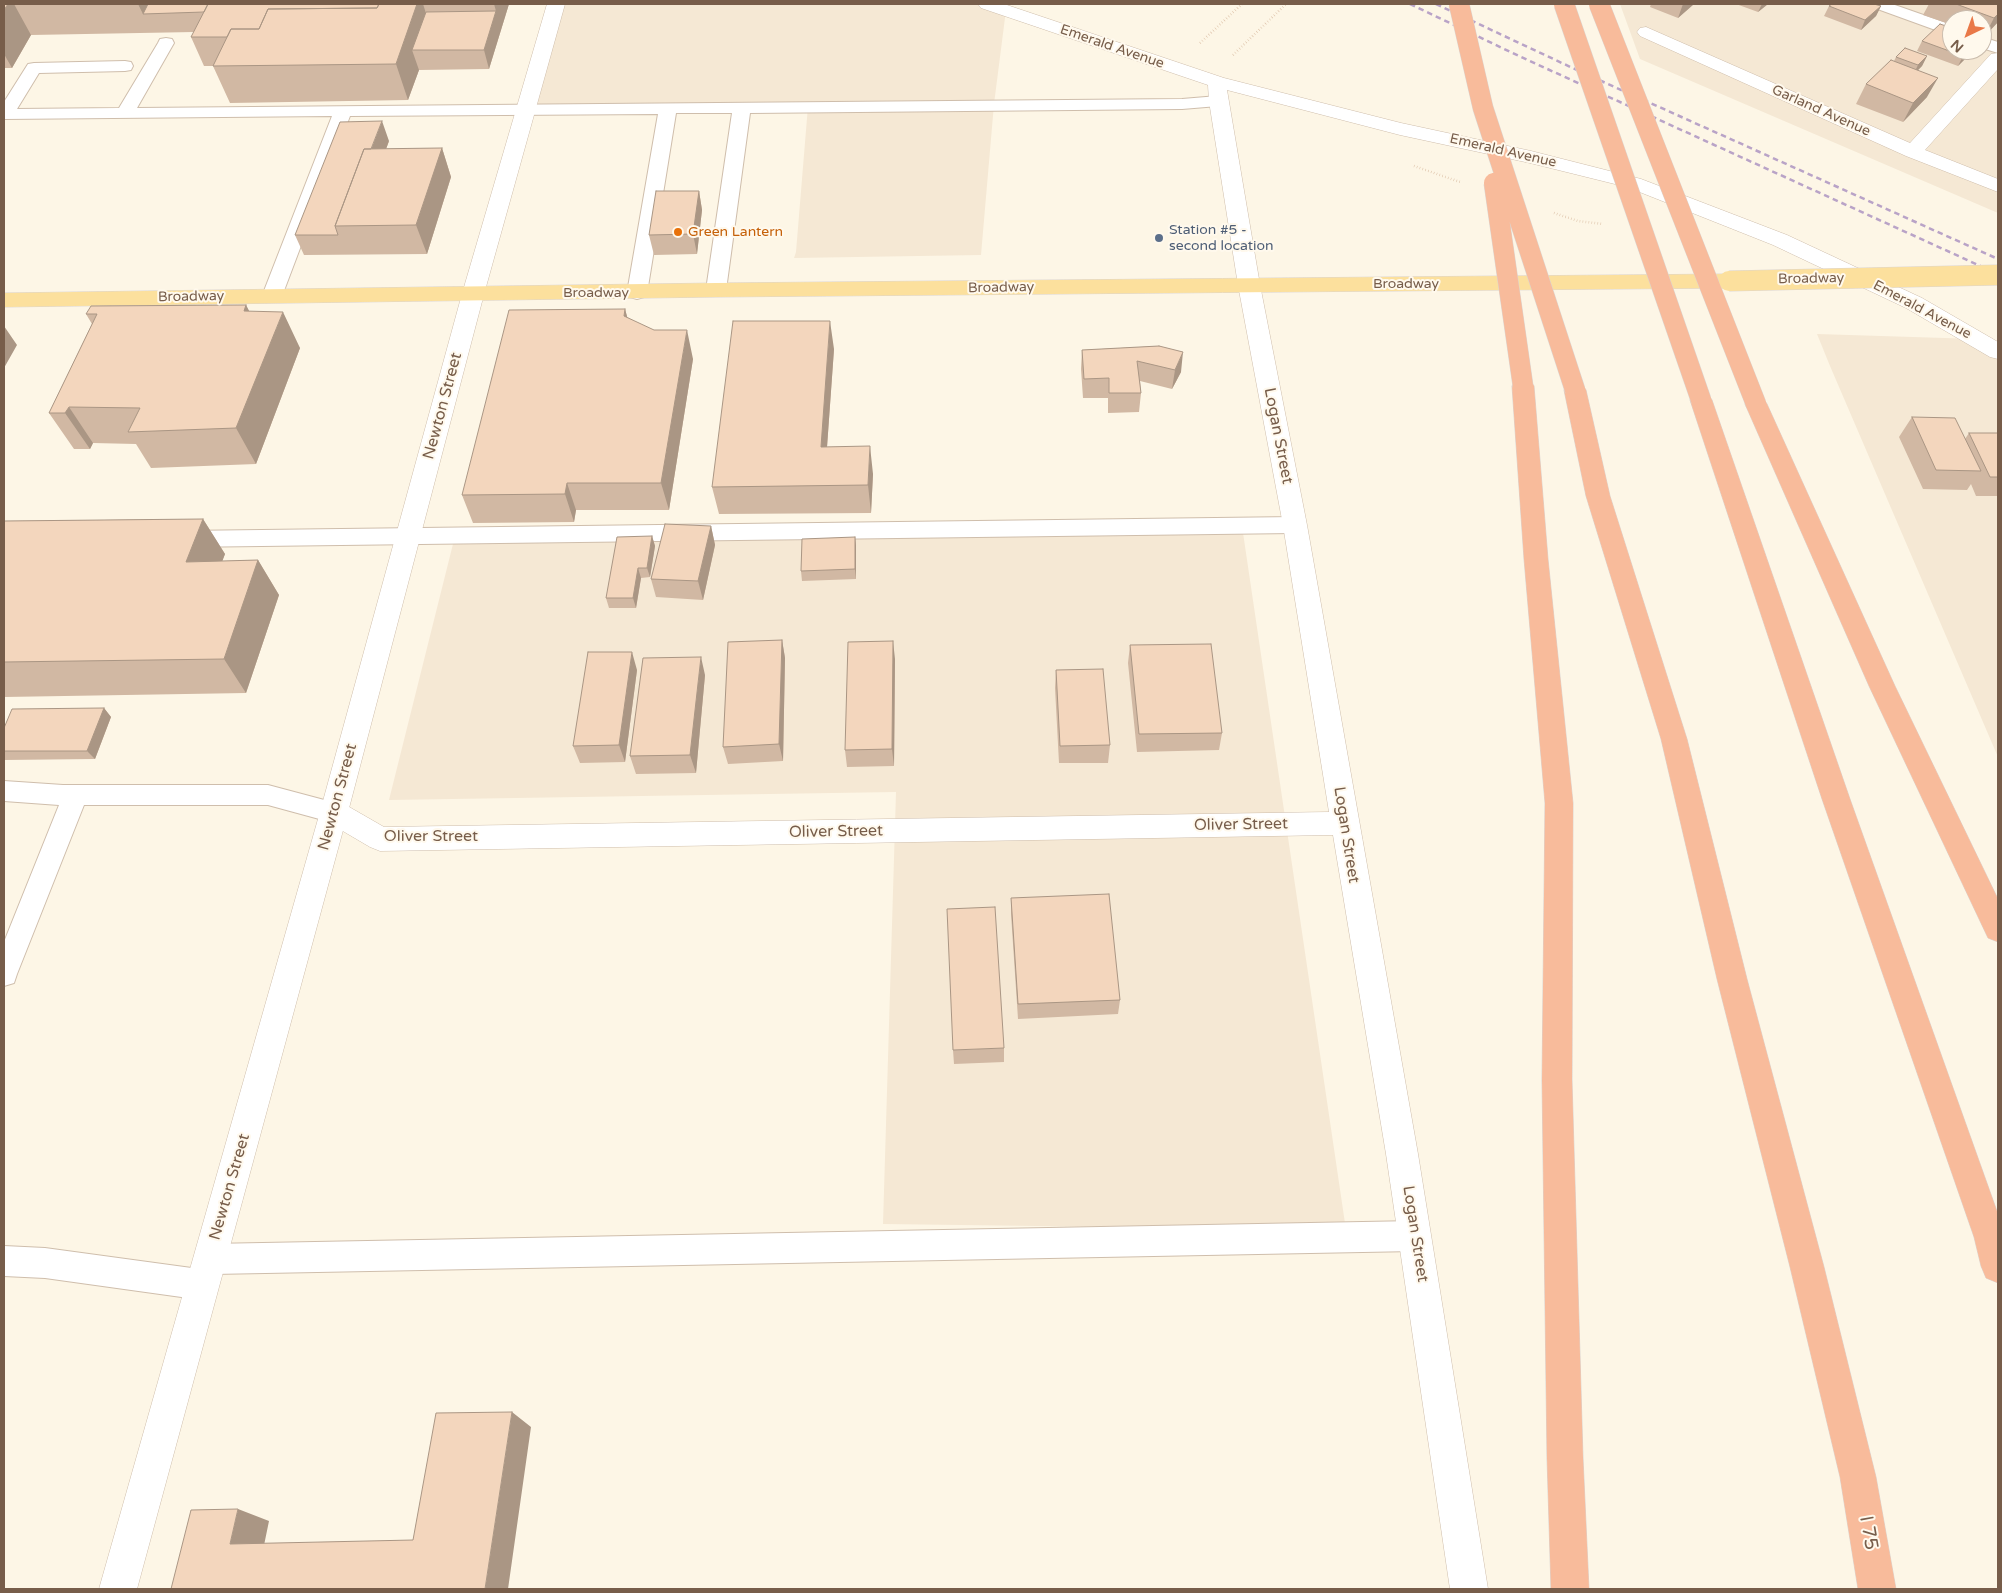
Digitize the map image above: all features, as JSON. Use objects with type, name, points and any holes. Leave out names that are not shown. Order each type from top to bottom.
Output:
[{"type":"highway","points":[[1459,4],[1483,108],[1523,386],[1536,559],[1559,803],[1556,1080],[1570,1589]]},
{"type":"highway","points":[[1564,4],[1998,1266]]},
{"type":"highway","points":[[1599,4],[1756,404],[1882,686],[1998,929]]},
{"type":"highway","name":"I 75","points":[[1483,108],[1575,390],[1598,496],[1674,739],[1730,970],[1807,1267],[1858,1477],[1878,1589]]},
{"type":"main road","name":"Broadway","points":[[4,300],[637,293],[716,290],[1729,281],[1998,275]]},
{"type":"street","name":"Newton Street","points":[[118,1589],[334,812],[473,294],[556,4]]},
{"type":"street","name":"Emerald Avenue","points":[[987,4],[1218,92],[1532,157],[1634,183],[1780,240],[1914,303],[1998,352]]},
{"type":"street","name":"Garland Avenue","points":[[1646,32],[1913,152],[1998,186]]},
{"type":"street","points":[[1913,152],[1998,58]]},
{"type":"street","name":"Logan Street","points":[[1218,92],[1249,285],[1295,525],[1415,1236],[1469,1589]]},
{"type":"street","name":"Oliver Street","points":[[334,812],[380,839],[1344,823]]},
{"type":"lane","points":[[1878,4],[1942,27]]},
{"type":"lane","points":[[125,113],[166,43]]},
{"type":"lane","points":[[5,114],[34,68],[125,66]]},
{"type":"lane","points":[[5,114],[1182,104],[1218,92]]},
{"type":"lane","points":[[637,293],[668,107]]},
{"type":"lane","points":[[716,290],[742,107]]},
{"type":"lane","points":[[272,296],[343,111]]},
{"type":"lane","points":[[163,539],[1295,525]]},
{"type":"lane","points":[[4,791],[76,795],[268,795],[334,812]]},
{"type":"lane","points":[[4,974],[76,795]]},
{"type":"lane","points":[[4,1261],[206,1272],[1415,1236]]},
{"type":"path","points":[[1199,44],[1242,4]]},
{"type":"path","points":[[1232,56],[1286,4]]},
{"type":"shaded area","points":[[556,4],[986,4],[1006,10],[994,104],[981,255],[794,258],[808,106],[526,109]]},
{"type":"shaded area","points":[[1620,4],[1998,4],[1998,213],[1640,59]]},
{"type":"shaded area","points":[[1817,334],[1977,339],[1998,352],[1998,757],[1830,366]]},
{"type":"shaded area","points":[[1242,526],[1346,1230],[883,1224],[896,792],[389,800],[455,536]]},
{"type":"building","points":[[148,4],[208,4],[204,12],[143,14]]},
{"type":"building","points":[[208,4],[379,4],[377,8],[268,9],[259,29],[231,29],[227,37],[191,37]]},
{"type":"building","points":[[379,4],[417,4],[396,64],[213,66],[231,29],[259,29],[268,9],[377,8]]},
{"type":"building","points":[[1832,4],[1874,4],[1881,6],[1865,20],[1829,6]]},
{"type":"building","points":[[1956,4],[1998,4],[1998,14],[1994,18],[1992,17],[1992,10],[1972,10]]},
{"type":"building","points":[[496,11],[484,50],[412,50],[426,12]]},
{"type":"building","points":[[1940,24],[1942,25],[1942,48],[1922,41]]},
{"type":"building","points":[[1905,48],[1927,56],[1918,65],[1896,57]]},
{"type":"building","points":[[1891,60],[1938,78],[1913,103],[1866,84]]},
{"type":"building","points":[[382,121],[371,149],[364,149],[335,226],[338,235],[295,235],[340,122]]},
{"type":"building","points":[[442,148],[416,225],[335,226],[364,149]]},
{"type":"building","points":[[656,191],[699,191],[693,234],[649,235]]},
{"type":"building","points":[[246,305],[244,311],[283,312],[236,428],[128,432],[140,408],[69,407],[65,413],[49,413],[97,314],[86,314],[91,306]]},
{"type":"building","points":[[625,309],[624,316],[654,330],[687,330],[661,483],[567,483],[565,494],[462,495],[509,310]]},
{"type":"building","points":[[733,321],[830,321],[821,447],[870,446],[868,485],[712,487]]},
{"type":"building","points":[[1159,346],[1183,352],[1175,370],[1137,361],[1141,393],[1109,393],[1109,378],[1084,379],[1082,350]]},
{"type":"building","points":[[1912,417],[1955,418],[1981,471],[1936,470]]},
{"type":"building","points":[[1969,433],[1998,433],[1998,477],[1990,477]]},
{"type":"building","points":[[203,519],[186,562],[258,560],[224,659],[4,662],[4,521]]},
{"type":"building","points":[[665,524],[711,526],[698,581],[651,579]]},
{"type":"building","points":[[652,536],[647,568],[638,568],[633,598],[606,598],[617,537]]},
{"type":"building","points":[[855,537],[855,569],[801,571],[802,539]]},
{"type":"building","points":[[782,640],[779,744],[723,747],[728,642]]},
{"type":"building","points":[[893,641],[892,749],[845,750],[848,642]]},
{"type":"building","points":[[1211,644],[1222,733],[1139,734],[1130,645]]},
{"type":"building","points":[[588,652],[632,652],[619,745],[573,746]]},
{"type":"building","points":[[701,657],[690,755],[630,756],[643,658]]},
{"type":"building","points":[[1103,669],[1110,745],[1060,746],[1056,670]]},
{"type":"building","points":[[104,708],[87,751],[4,751],[4,728],[12,709]]},
{"type":"building","points":[[1109,894],[1120,1000],[1018,1004],[1011,898]]},
{"type":"building","points":[[995,907],[1004,1048],[953,1050],[947,909]]},
{"type":"building","points":[[512,1412],[485,1589],[171,1589],[191,1510],[238,1509],[230,1544],[413,1540],[436,1413]]},
{"type":"railway","points":[[1410,4],[1521,57],[1998,274]]},
{"type":"railway","points":[[1436,4],[1579,71],[1998,259]]},
{"type":"place","name":"Green Lantern","points":[[678,232]]},
{"type":"place","name":"Station #5 - second location","points":[[1159,238]]}]
